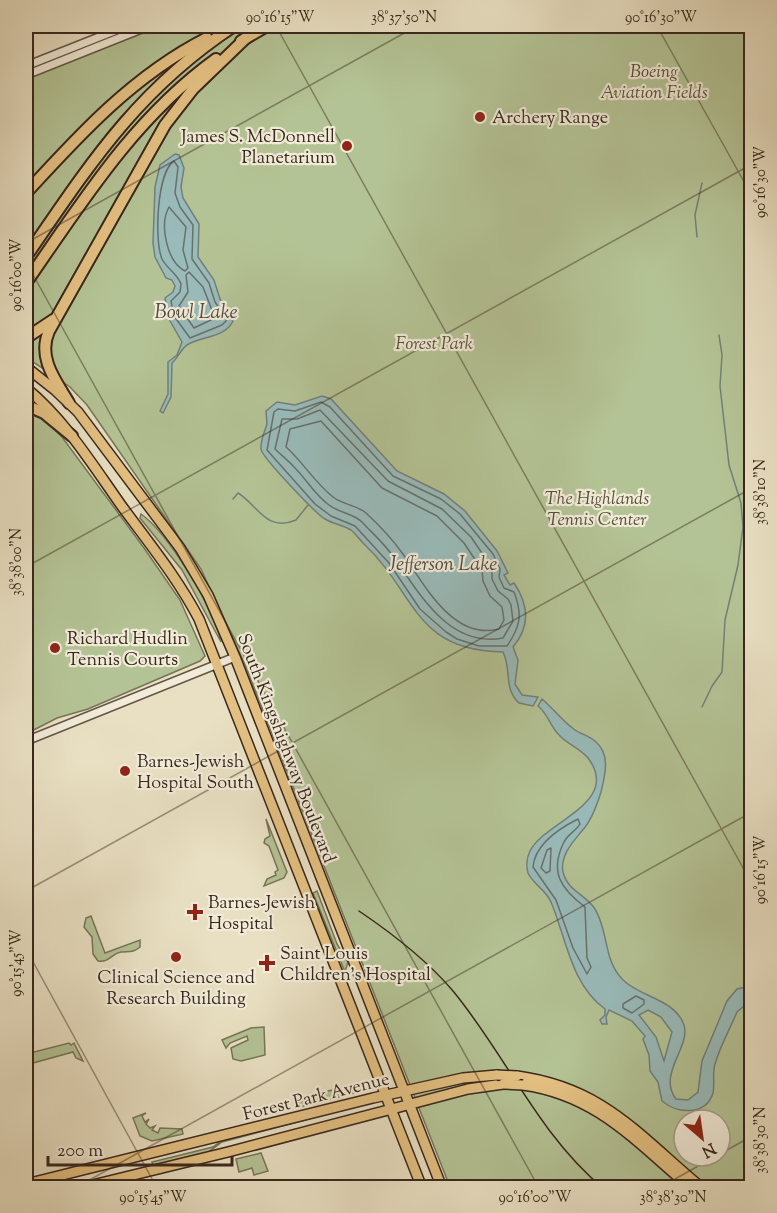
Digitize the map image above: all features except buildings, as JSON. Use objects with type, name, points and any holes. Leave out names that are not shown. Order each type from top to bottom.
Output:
[{"type":"highway","points":[[26,193],[84,130],[123,95],[177,55],[232,26]]},
{"type":"highway","points":[[26,257],[95,156],[131,113],[179,67],[232,26]]},
{"type":"highway","points":[[26,283],[104,170],[132,135],[179,88],[247,37],[267,26]]},
{"type":"highway","points":[[69,403],[53,376],[46,358],[46,337],[165,124],[193,89],[247,37]]},
{"type":"highway","points":[[26,338],[56,318]]},
{"type":"highway","points":[[26,405],[44,413],[72,436]]},
{"type":"main road","name":"South Kingshighway Boulevard","points":[[26,367],[69,403],[130,481],[193,568],[235,657],[406,1091],[441,1188]]},
{"type":"main road","points":[[26,388],[50,409],[72,436],[176,578],[199,619],[422,1188]]},
{"type":"main road","name":"Forest Park Avenue","points":[[26,1184],[387,1095],[464,1078],[497,1075],[517,1076],[565,1086],[595,1100],[623,1119],[702,1188]]},
{"type":"main road","name":"Forest Park Avenue","points":[[80,1188],[468,1089],[503,1084],[523,1085],[559,1092],[594,1108],[624,1130],[691,1188]]},
{"type":"street","points":[[26,66],[127,26]]},
{"type":"street","points":[[26,75],[149,26]]},
{"type":"street","points":[[26,741],[235,657]]},
{"type":"green space","name":"Forest Park","points":[[157,26],[751,26],[751,1187],[450,1187],[246,667],[201,569],[87,405],[70,387],[26,357],[26,79]]},
{"type":"green space","points":[[26,408],[37,413],[62,437],[144,548],[180,600],[205,656],[200,661],[88,709],[57,718],[26,734]]},
{"type":"green space","points":[[141,514],[164,537],[189,573],[210,611],[221,642],[182,570],[140,518]]},
{"type":"green space","points":[[266,819],[287,872],[284,878],[264,886],[267,879],[276,875],[275,872],[278,870],[269,846],[264,843],[265,839],[270,836]]},
{"type":"green space","points":[[317,891],[337,944],[348,962],[345,972],[313,893]]},
{"type":"green space","points":[[91,916],[105,953],[140,940],[140,947],[133,951],[118,953],[105,961],[98,961],[93,954],[92,937],[84,927],[86,918]]},
{"type":"green space","points":[[264,1027],[265,1055],[241,1061],[233,1059],[231,1048],[248,1040],[247,1036],[230,1043],[226,1048],[222,1040],[251,1028]]},
{"type":"green space","points":[[69,1043],[71,1045],[74,1043],[83,1061],[76,1058],[73,1052],[26,1065],[26,1054]]},
{"type":"green space","points":[[352,1085],[354,1093],[300,1107],[299,1102],[312,1099],[312,1095]]},
{"type":"green space","points":[[373,1102],[222,1142],[207,1153],[153,1166],[152,1162],[213,1147],[221,1141]]},
{"type":"green space","points":[[146,1113],[142,1116],[145,1122],[149,1119],[146,1124],[150,1128],[155,1126],[152,1130],[158,1133],[160,1128],[182,1129],[183,1134],[152,1141],[140,1136],[133,1118]]},
{"type":"green space","points":[[261,1153],[268,1171],[254,1175],[252,1168],[239,1172],[236,1159]]},
{"type":"water","name":"Bowl Lake","points":[[175,154],[179,155],[184,168],[181,187],[183,198],[199,224],[198,257],[214,280],[220,299],[233,321],[219,334],[187,345],[172,363],[171,397],[163,413],[160,411],[168,394],[168,362],[177,355],[182,342],[169,319],[165,298],[173,292],[175,286],[172,280],[166,278],[155,257],[153,243],[155,187],[160,165]]},
{"type":"water","name":"Jefferson Lake","points":[[322,396],[331,399],[397,471],[444,494],[465,511],[497,551],[508,573],[504,575],[510,585],[514,583],[523,599],[525,624],[513,647],[518,660],[515,684],[522,695],[538,697],[533,706],[519,703],[514,697],[509,685],[503,652],[473,649],[450,641],[433,630],[419,616],[381,562],[354,533],[320,515],[263,454],[261,446],[267,424],[266,411],[277,402],[295,405]]},
{"type":"water","points":[[542,699],[570,726],[595,741],[603,752],[606,765],[599,797],[593,814],[565,855],[563,872],[565,879],[573,889],[595,909],[612,964],[623,980],[638,991],[673,1009],[684,1025],[683,1042],[670,1080],[671,1090],[676,1099],[688,1100],[698,1092],[702,1061],[727,1001],[737,989],[751,986],[751,1009],[743,1007],[737,1012],[715,1064],[713,1093],[700,1108],[675,1108],[662,1101],[658,1082],[650,1071],[649,1055],[643,1039],[645,1036],[632,1021],[609,1010],[606,1017],[607,1024],[602,1024],[600,1020],[605,1015],[605,1009],[584,987],[571,960],[551,902],[528,873],[528,856],[538,840],[589,799],[595,787],[596,774],[588,758],[559,735],[538,706]],"holes":[[[648,1010],[661,1017],[672,1032],[664,1061],[656,1037],[639,1015]]]},
{"type":"waterway","points":[[697,237],[695,215],[702,183]]},
{"type":"waterway","points":[[702,707],[722,672],[725,620],[738,565],[743,527],[741,503],[729,465],[720,386],[722,355],[719,335]]},
{"type":"waterway","points":[[233,499],[238,493],[263,516],[277,523],[296,520],[308,505]]},
{"type":"tram line","points":[[359,911],[409,948],[453,991],[490,1041],[541,1119],[580,1167],[603,1188]]},
{"type":"place","name":"Archery Range","points":[[480,117]]},
{"type":"place","name":"James S. McDonnell Planetarium","points":[[347,146]]},
{"type":"place","name":"Richard Hudlin Tennis Courts","points":[[55,648]]},
{"type":"place","name":"Barnes-Jewish Hospital South","points":[[125,771]]},
{"type":"place","name":"Barnes-Jewish Hospital","points":[[195,912]]},
{"type":"place","name":"Clinical Science and Research Building","points":[[176,957]]},
{"type":"place","name":"Saint Louis Children's Hospital","points":[[267,963]]},
{"type":"park label","name":"Boeing Aviation Fields","points":[[654,82]]},
{"type":"park label","name":"The Highlands Tennis Center","points":[[597,508]]}]
